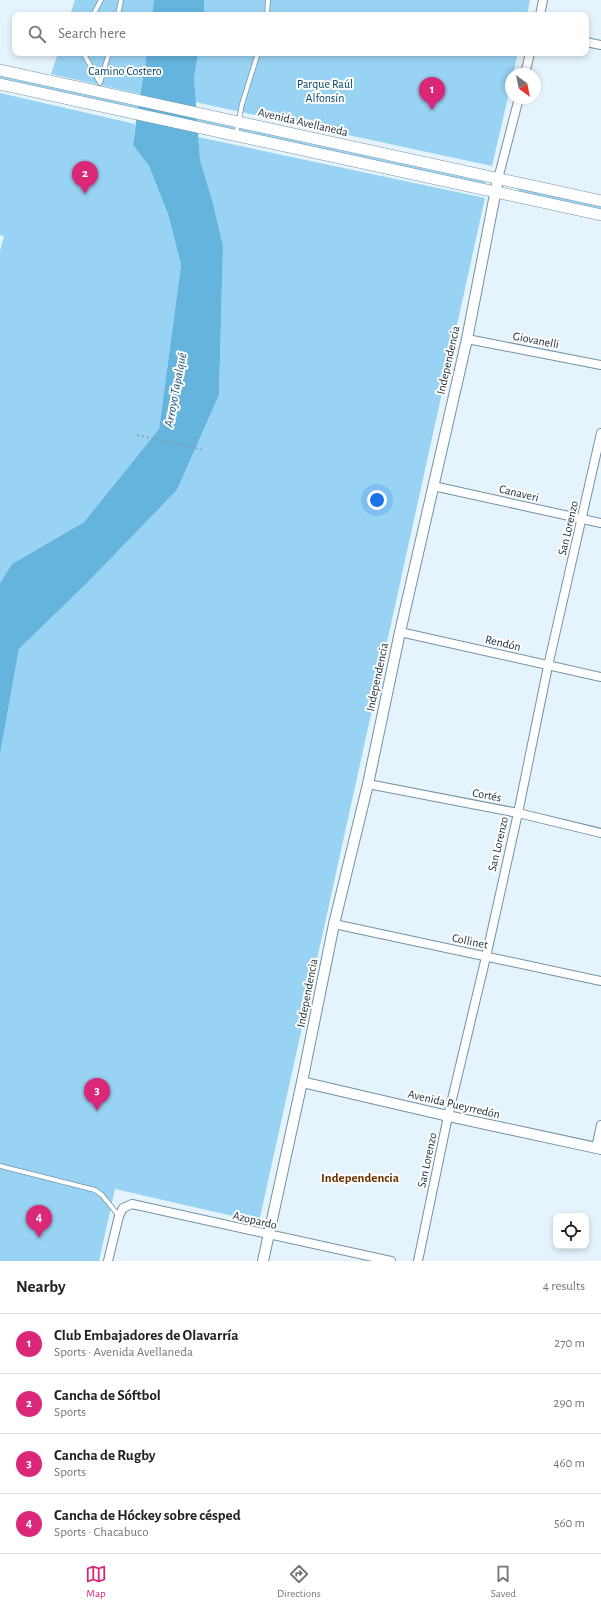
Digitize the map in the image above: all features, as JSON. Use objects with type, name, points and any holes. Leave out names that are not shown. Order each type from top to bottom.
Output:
[{"type":"main road","name":"Avenida Avellaneda","points":[[0,70],[100,88],[126,98],[239,121],[601,201]]},
{"type":"main road","points":[[0,84],[601,215]]},
{"type":"street","points":[[541,12],[543,0]]},
{"type":"street","points":[[589,43],[601,45]]},
{"type":"street","points":[[526,68],[529,56]]},
{"type":"street","name":"Independencia","points":[[263,1261],[302,1082],[334,924],[368,784],[400,632],[467,339],[495,191],[517,104]]},
{"type":"street","name":"Giovanelli","points":[[467,339],[601,365]]},
{"type":"street","name":"San Lorenzo","points":[[418,1261],[448,1116],[486,957],[518,813],[548,666],[601,433]]},
{"type":"street","name":"Canaveri","points":[[433,486],[601,523]]},
{"type":"street","name":"Rendón","points":[[400,632],[548,666],[601,676]]},
{"type":"street","name":"Cortés","points":[[368,784],[518,813],[601,833]]},
{"type":"street","name":"Collinet","points":[[334,924],[601,981]]},
{"type":"street","name":"Avenida Pueyrredón","points":[[302,1082],[448,1116],[598,1148]]},
{"type":"street","points":[[598,1148],[601,1125]]},
{"type":"street","name":"Azopardo","points":[[118,1216],[123,1208],[132,1204],[391,1261]]},
{"type":"street","points":[[108,1261],[118,1216]]},
{"type":"lane","points":[[95,12],[101,0]]},
{"type":"lane","points":[[119,12],[121,0]]},
{"type":"lane","points":[[267,12],[268,0]]},
{"type":"lane","points":[[85,56],[100,88]]},
{"type":"lane","points":[[100,106],[100,88],[108,56]]},
{"type":"lane","points":[[236,136],[242,104],[257,56]]},
{"type":"lane","points":[[0,1166],[95,1190],[102,1195],[118,1216]]},
{"type":"path","points":[[138,435],[204,450]]},
{"type":"green space","points":[[75,0],[154,0],[152,12],[71,12]]},
{"type":"green space","points":[[204,0],[530,0],[528,12],[204,12]]},
{"type":"green space","name":"Camino Costero","points":[[57,56],[146,56],[140,94],[51,74]]},
{"type":"green space","name":"Parque Raúl Alfonsín","points":[[198,56],[517,56],[514,68],[505,68],[505,104],[506,104],[492,166],[195,102],[194,78]]},
{"type":"green space","points":[[0,76],[485,182],[484,184],[0,78]]},
{"type":"green space","points":[[0,93],[135,124],[133,145],[149,166],[168,214],[181,265],[159,429],[84,522],[12,564],[0,583],[0,251],[4,236],[0,235]]},
{"type":"green space","points":[[198,137],[485,198],[259,1222],[115,1189],[99,1261],[0,1261],[0,754],[19,649],[87,583],[177,490],[219,395],[223,246],[213,203],[200,160]]},
{"type":"green space","points":[[519,188],[601,207],[601,209],[518,191]]},
{"type":"water","points":[[154,0],[204,0],[204,12],[152,12]]},
{"type":"water","name":"Arroyo Tapalqué","points":[[147,56],[198,56],[194,78],[200,160],[213,203],[223,246],[219,395],[177,490],[87,583],[19,649],[0,754],[0,583],[12,564],[84,522],[159,429],[181,265],[168,214],[149,166],[133,145]]},
{"type":"place","name":"Club Embajadores de Olavarría","points":[[432,110]]},
{"type":"place","name":"Cancha de Sóftbol","points":[[85,194]]},
{"type":"place","name":"Cancha de Rugby","points":[[97,1111]]},
{"type":"place","name":"Cancha de Hóckey sobre césped","points":[[39,1238]]},
{"type":"district","name":"Independencia","points":[[360,1178]]}]
